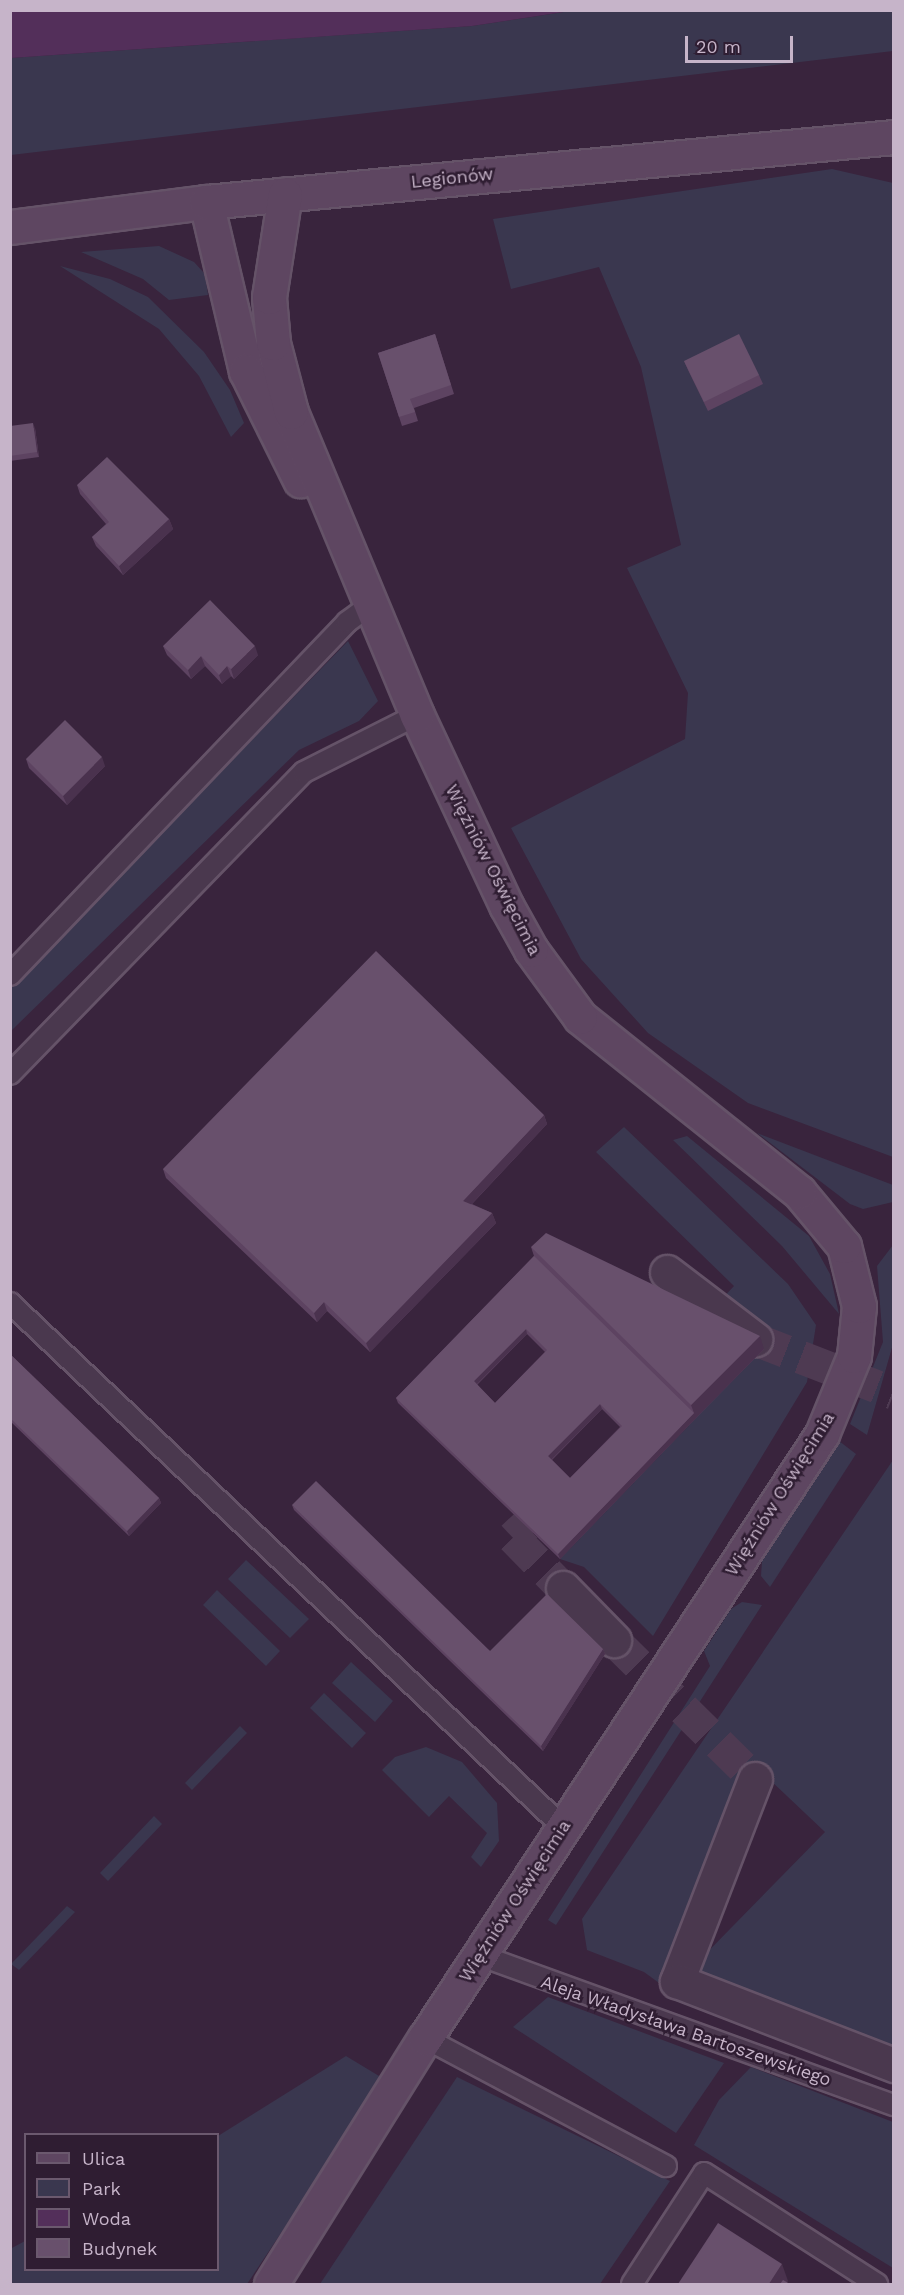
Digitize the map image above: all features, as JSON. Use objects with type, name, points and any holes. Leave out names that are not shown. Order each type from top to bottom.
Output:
[{"type":"street","name":"Legionów","points":[[10,227],[206,202],[894,137]]},
{"type":"street","name":"Więźniów Oświęcimia","points":[[271,2284],[425,2038],[822,1434],[854,1356],[859,1306],[844,1246],[799,1192],[611,1045],[556,987],[506,905],[417,715],[291,412],[273,343],[269,297],[285,194]]},
{"type":"street","name":"Więźniów Oświęcimia","points":[[206,202],[246,371],[370,605]]},
{"type":"street","points":[[667,1272],[755,1339]]},
{"type":"street","points":[[563,1588],[614,1640]]},
{"type":"street","points":[[755,1779],[677,1981],[894,2065]]},
{"type":"lane","points":[[10,975],[347,622],[370,605]]},
{"type":"lane","points":[[10,1074],[304,772],[417,715]]},
{"type":"lane","points":[[10,1303],[563,1827]]},
{"type":"lane","name":"Aleja Władysława Bartoszewskiego","points":[[480,1955],[894,2105]]},
{"type":"lane","points":[[425,2038],[666,2166]]},
{"type":"lane","points":[[632,2284],[704,2173],[877,2284]]},
{"type":"green space","points":[[570,11],[893,11],[893,51],[11,155],[10,58],[472,26]]},
{"type":"green space","points":[[832,169],[893,183],[893,1157],[748,1103],[648,1033],[581,959],[511,828],[685,739],[688,693],[627,568],[681,545],[641,367],[599,267],[511,289],[493,219]]},
{"type":"green space","points":[[159,246],[194,262],[205,274],[208,295],[169,300],[143,279],[81,252]]},
{"type":"green space","points":[[60,266],[110,279],[148,297],[204,352],[230,390],[244,423],[231,437],[199,376],[159,329]]},
{"type":"green space","points":[[348,641],[378,701],[359,721],[299,750],[11,1031],[11,988]]},
{"type":"green space","points":[[624,1127],[788,1284],[816,1325],[807,1382],[653,1636],[584,1567],[560,1559],[696,1418],[717,1304],[734,1286],[596,1152]]},
{"type":"green space","points":[[757,1133],[893,1185],[893,1202],[863,1209],[850,1204]]},
{"type":"green space","points":[[687,1136],[809,1236],[830,1274],[839,1314],[782,1246],[673,1140]]},
{"type":"green space","points":[[893,1245],[893,1344],[867,1435],[850,1424],[883,1342],[877,1266]]},
{"type":"green space","points":[[839,1441],[856,1454],[770,1587],[761,1576],[762,1561]]},
{"type":"green space","points":[[893,1460],[893,2052],[685,1975],[825,1832],[750,1761],[666,1988],[644,1972],[587,1950],[582,1919]]},
{"type":"green space","points":[[246,1560],[309,1619],[290,1638],[228,1579]]},
{"type":"green space","points":[[217,1590],[280,1651],[266,1666],[203,1605]]},
{"type":"green space","points":[[742,1602],[762,1605],[556,1925],[548,1920],[710,1666],[704,1651],[731,1609]]},
{"type":"green space","points":[[351,1662],[393,1701],[375,1722],[332,1683]]},
{"type":"green space","points":[[324,1693],[366,1733],[352,1748],[310,1708]]},
{"type":"green space","points":[[240,1726],[247,1733],[192,1790],[185,1783]]},
{"type":"green space","points":[[426,1747],[462,1762],[497,1803],[499,1841],[481,1867],[471,1857],[487,1833],[449,1796],[429,1817],[382,1770],[395,1757]]},
{"type":"green space","points":[[154,1816],[162,1824],[108,1881],[100,1873]]},
{"type":"green space","points":[[67,1906],[75,1912],[19,1970],[11,1964]]},
{"type":"green space","points":[[548,1997],[724,2063],[676,2133],[513,2027]]},
{"type":"green space","points":[[346,2056],[384,2079],[247,2284],[11,2284],[10,2249],[24,2242],[24,2271],[219,2271],[219,2135]]},
{"type":"green space","points":[[751,2067],[893,2122],[893,2268],[694,2145],[719,2100]]},
{"type":"green space","points":[[457,2077],[670,2181],[600,2284],[320,2284]]},
{"type":"water","points":[[11,10],[570,11],[472,26],[11,58]]},
{"type":"building","points":[[435,334],[451,385],[410,399],[415,412],[399,417],[378,353]]},
{"type":"building","points":[[739,334],[759,375],[704,402],[684,361]]},
{"type":"building","points":[[33,423],[37,452],[10,456],[10,426]]},
{"type":"building","points":[[107,457],[169,519],[119,566],[92,537],[109,522],[77,485]]},
{"type":"building","points":[[210,600],[255,646],[231,669],[227,666],[219,675],[201,656],[188,670],[163,646]]},
{"type":"building","points":[[65,720],[102,757],[63,796],[26,759]]},
{"type":"building","points":[[376,951],[544,1115],[463,1201],[492,1213],[366,1343],[324,1302],[314,1313],[163,1169]]},
{"type":"building","points":[[546,1233],[760,1336],[691,1405],[531,1247]]},
{"type":"building","points":[[534,1256],[694,1413],[558,1554],[396,1398]],"holes":[[[526,1329],[547,1350],[495,1403],[474,1381]],[[600,1404],[622,1426],[570,1478],[548,1456]]]},
{"type":"building","points":[[10,1354],[159,1498],[127,1531],[10,1418]]},
{"type":"building","points":[[316,1481],[490,1651],[547,1594],[603,1649],[541,1746],[292,1505]]},
{"type":"building","points":[[718,2223],[782,2264],[769,2284],[678,2284]]},
{"type":"tunnel","points":[[755,1339],[894,1393]]},
{"type":"tunnel","points":[[526,1525],[513,1537],[563,1588]]},
{"type":"tunnel","points":[[614,1640],[755,1779]]}]
